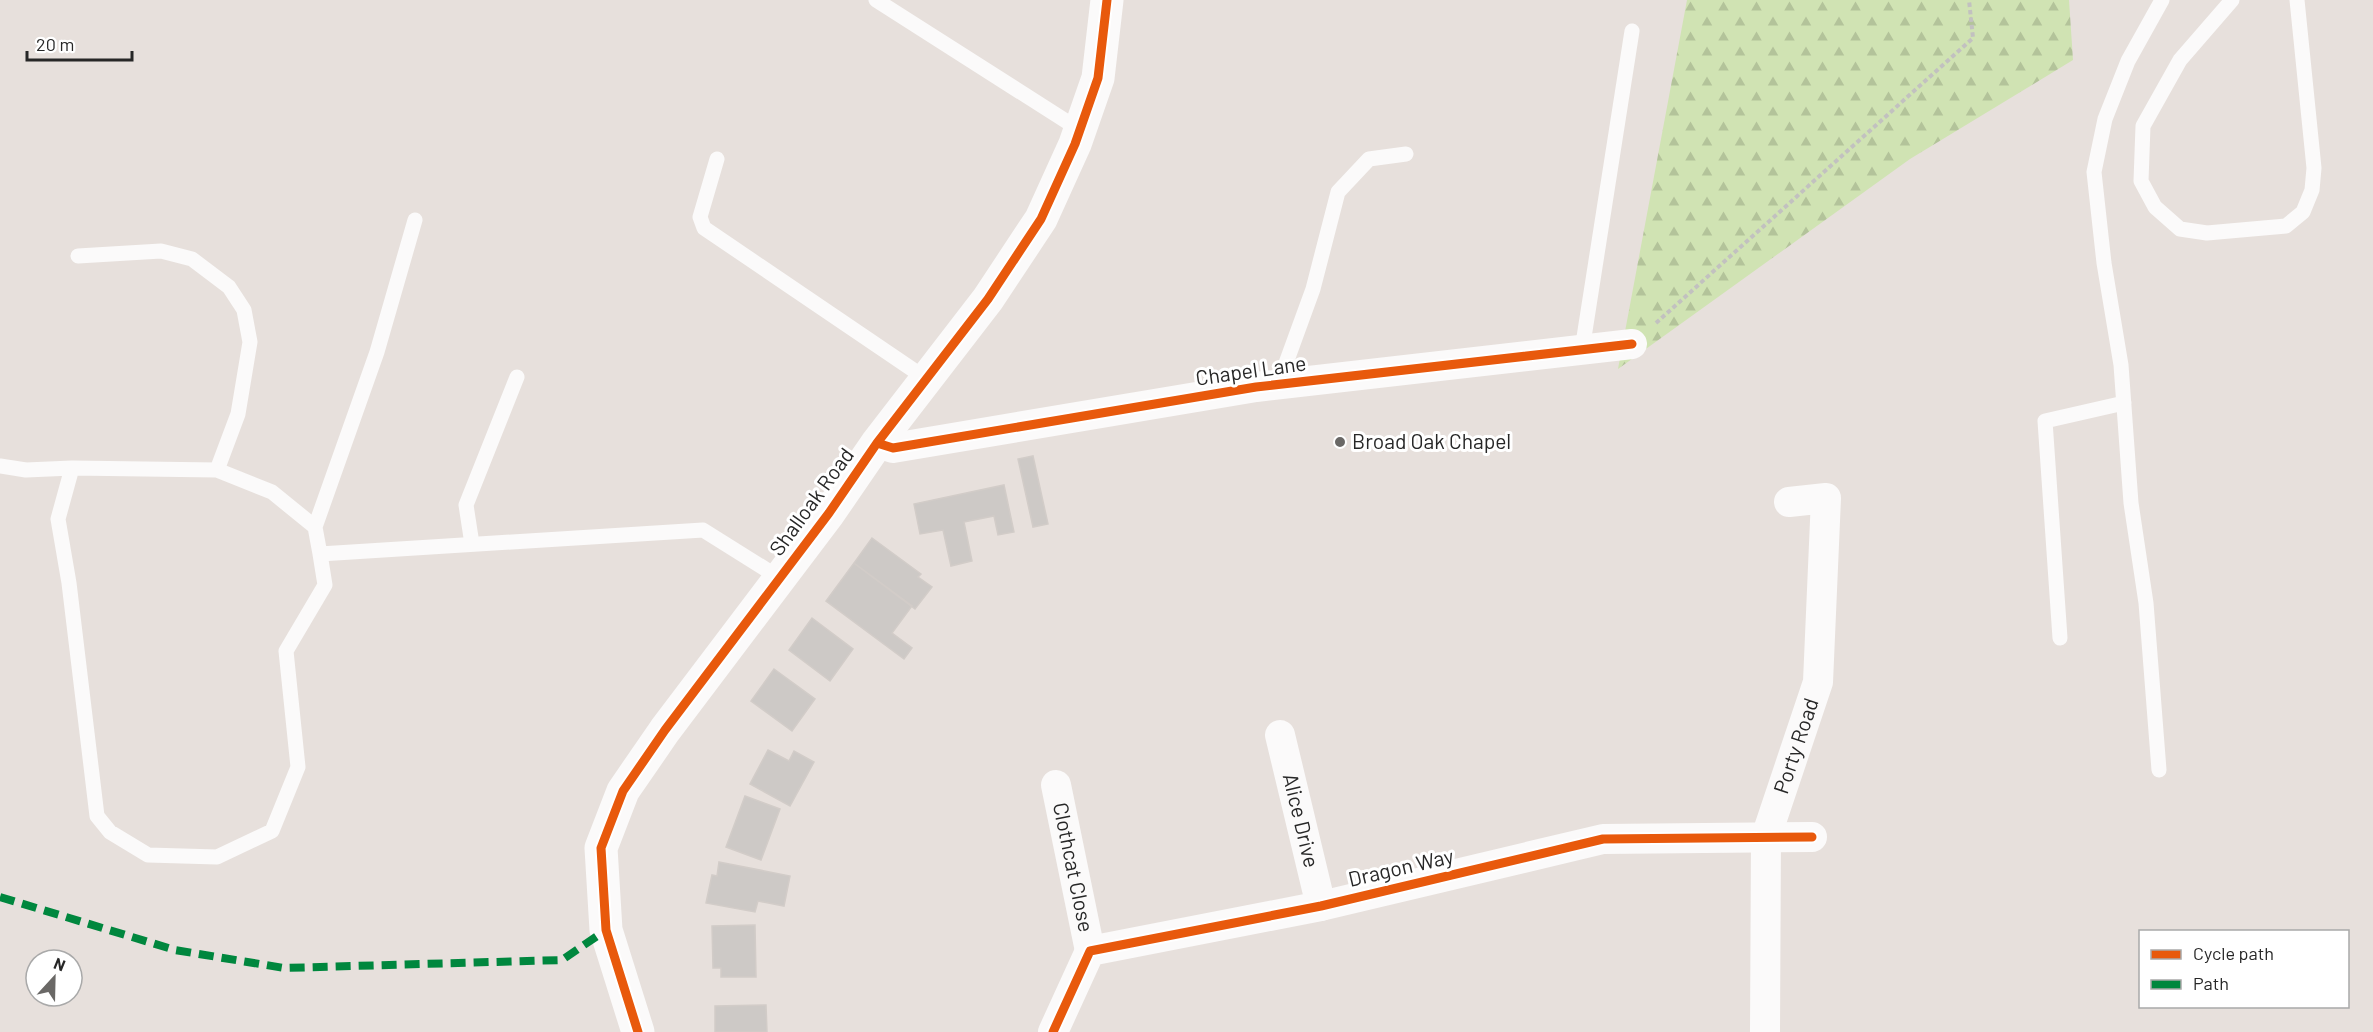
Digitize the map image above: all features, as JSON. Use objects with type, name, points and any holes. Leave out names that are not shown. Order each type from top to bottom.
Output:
[{"type":"street","name":"Shalloak Road","points":[[639,1032],[606,930],[601,848],[623,791],[665,729],[778,577],[829,513],[877,443],[928,380],[988,299],[1041,219],[1080,130],[1098,78],[1107,0]]},
{"type":"street","name":"Chapel Lane","points":[[877,443],[893,448],[1278,385],[1632,344]]},
{"type":"street","name":"Porty Road","points":[[1765,1032],[1766,837],[1818,682],[1826,498],[1789,502]]},
{"type":"street","name":"Alice Drive","points":[[1280,735],[1321,906]]},
{"type":"street","name":"Clothcat Close","points":[[1056,785],[1089,951]]},
{"type":"street","name":"Dragon Way","points":[[1089,951],[1321,906],[1604,839],[1812,837]]},
{"type":"street","points":[[1053,1032],[1089,951]]},
{"type":"lane","points":[[876,0],[1080,130]]},
{"type":"lane","points":[[2159,770],[2146,603],[2132,503],[2124,403],[2094,172],[2105,119],[2128,61],[2162,0]]},
{"type":"lane","points":[[2232,0],[2180,60],[2143,126],[2141,181],[2155,207],[2180,229],[2206,233],[2286,226],[2304,212],[2312,190],[2314,168],[2297,0]]},
{"type":"lane","points":[[1582,350],[1632,31]]},
{"type":"lane","points":[[1278,385],[1313,289],[1338,192],[1369,159],[1406,154]]},
{"type":"lane","points":[[717,159],[700,217],[705,228],[928,380]]},
{"type":"lane","points":[[72,468],[58,519],[69,583],[97,816],[110,832],[148,855],[217,857],[272,831],[298,767],[285,651],[325,585],[315,527],[335,478],[377,352],[415,220]]},
{"type":"lane","points":[[78,256],[161,251],[192,259],[229,287],[244,310],[250,342],[238,414],[217,470]]},
{"type":"lane","points":[[472,544],[466,505],[517,377]]},
{"type":"lane","points":[[2060,638],[2045,421],[2124,403]]},
{"type":"lane","points":[[0,466],[26,470],[72,468],[217,470],[272,492],[315,527]]},
{"type":"lane","points":[[320,554],[703,530],[778,577]]},
{"type":"path","points":[[1632,344],[1972,38],[1970,0]]},
{"type":"green space","points":[[1687,0],[2069,0],[2073,60],[1910,159],[1618,369]]},
{"type":"building","points":[[1033,456],[1048,524],[1033,527],[1018,459]]},
{"type":"building","points":[[1004,485],[1014,532],[998,535],[994,516],[964,522],[972,561],[951,566],[943,530],[920,534],[914,504]]},
{"type":"building","points":[[872,538],[921,574],[918,577],[932,587],[915,609],[854,563]]},
{"type":"building","points":[[854,563],[912,606],[892,633],[912,648],[904,659],[826,601]]},
{"type":"building","points":[[812,618],[853,649],[830,681],[789,650]]},
{"type":"building","points":[[774,669],[815,699],[792,731],[751,701]]},
{"type":"building","points":[[768,750],[789,761],[794,751],[814,762],[790,806],[750,784]]},
{"type":"building","points":[[745,796],[780,809],[761,860],[726,847]]},
{"type":"building","points":[[719,862],[790,876],[784,906],[758,901],[755,912],[706,903],[712,875],[717,876]]},
{"type":"building","points":[[755,925],[756,977],[721,977],[721,968],[713,968],[712,926]]},
{"type":"building","points":[[766,1005],[767,1032],[715,1032],[715,1006]]},
{"type":"marked path","points":[[0,897],[175,950],[284,968],[562,960],[606,930]]},
{"type":"cycle path","points":[[638,1032],[606,930],[601,848],[623,791],[665,730],[829,513],[877,443],[988,299],[1041,219],[1075,144],[1098,78],[1107,0]]},
{"type":"cycle path","points":[[877,443],[893,448],[1256,387],[1632,344]]},
{"type":"cycle path","points":[[1053,1032],[1090,951],[1321,906],[1603,839],[1812,837]]},
{"type":"place","name":"Broad Oak Chapel","points":[[1340,442]]}]
